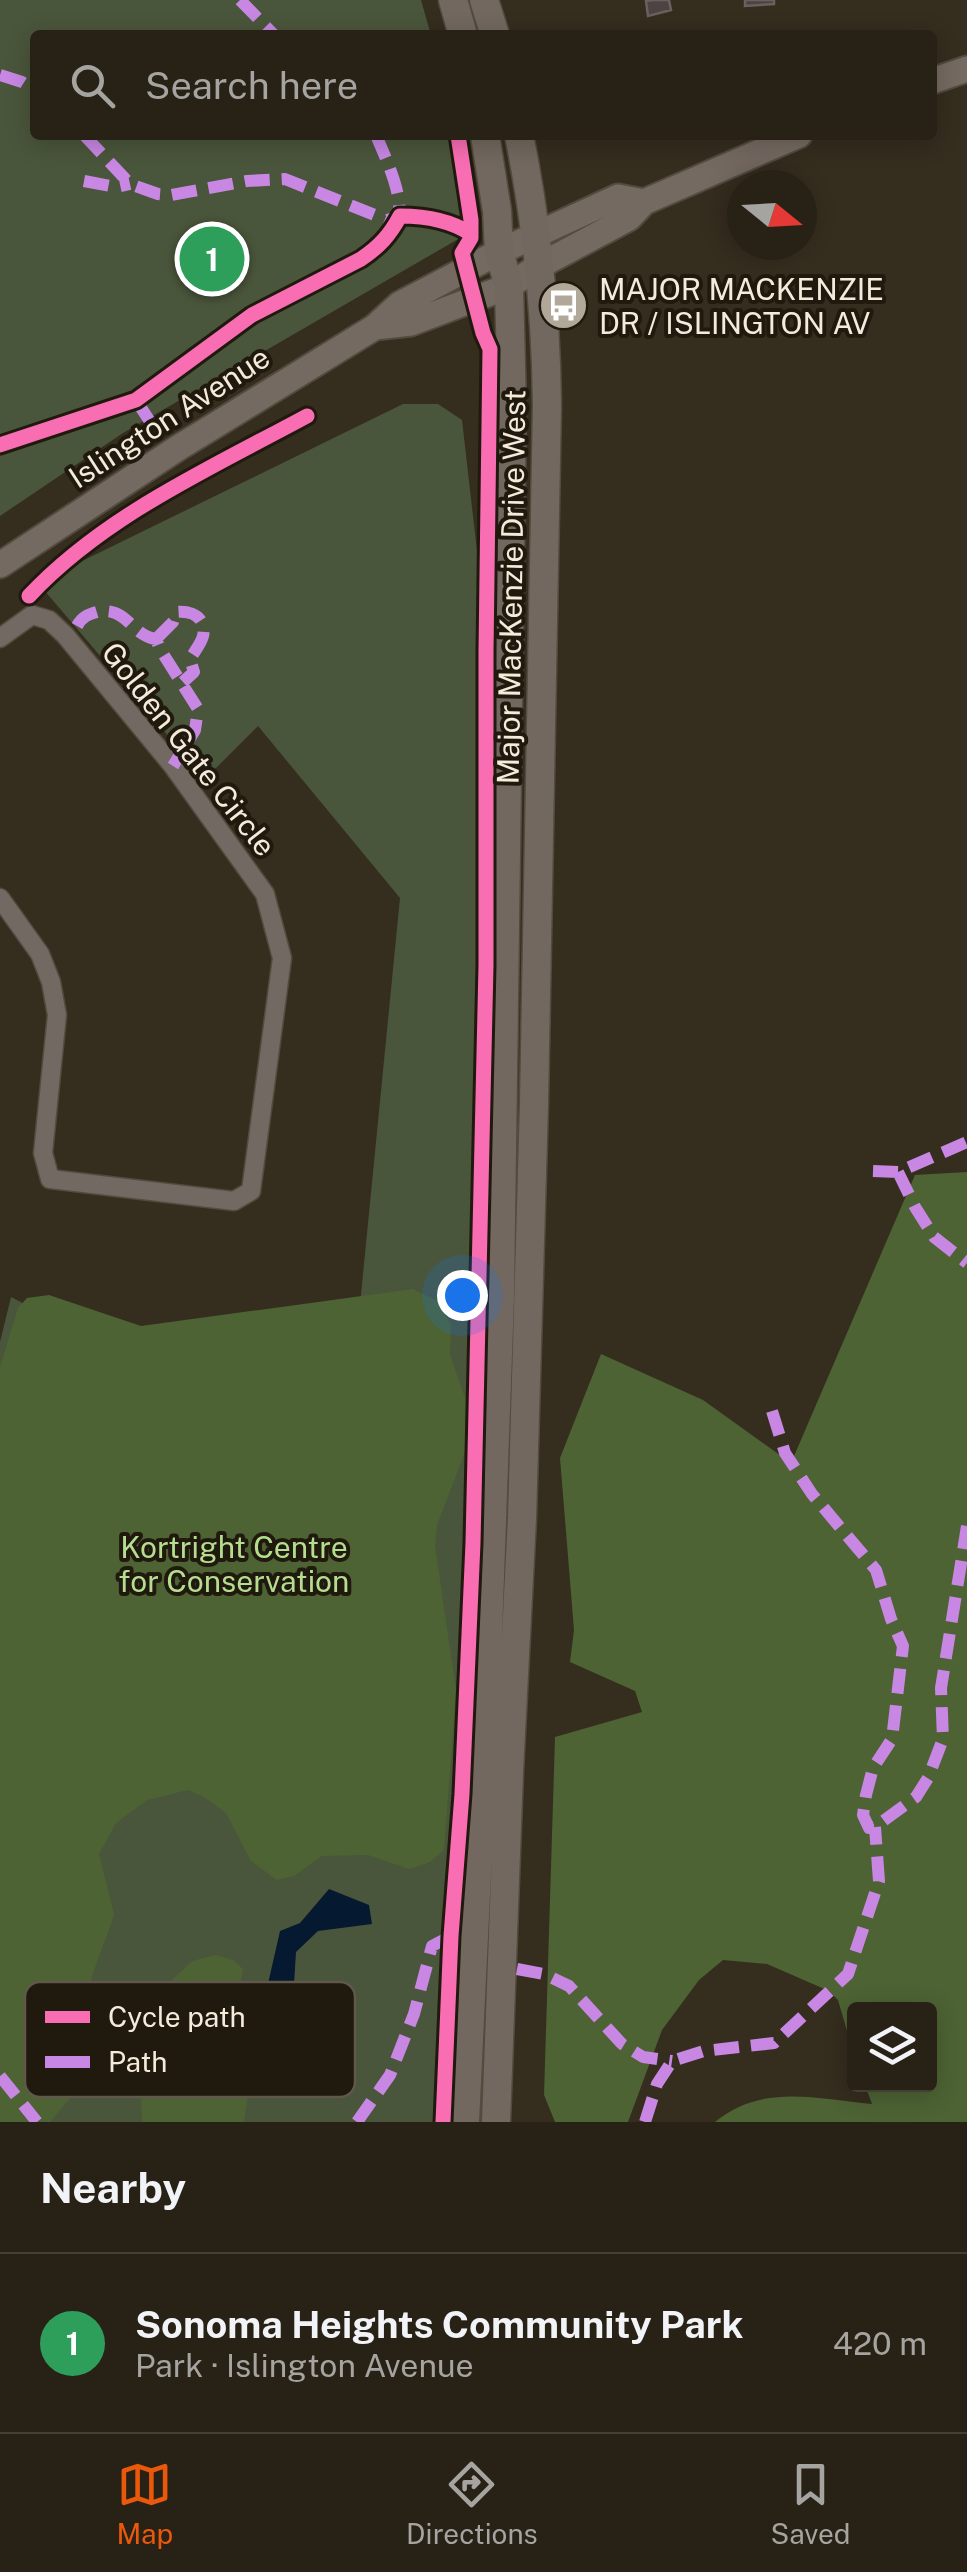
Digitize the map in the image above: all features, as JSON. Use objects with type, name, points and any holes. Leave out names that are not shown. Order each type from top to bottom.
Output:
[{"type":"main road","points":[[453,0],[461,30]]},
{"type":"main road","points":[[484,0],[493,30]]},
{"type":"main road","points":[[937,79],[967,68]]},
{"type":"main road","name":"Major MacKenzie Drive West","points":[[465,2122],[500,1280],[512,406],[508,286],[485,140]]},
{"type":"main road","name":"Major MacKenzie Drive West","points":[[496,2122],[522,1518],[547,406],[536,235],[520,140]]},
{"type":"main road","name":"Islington Avenue","points":[[375,327],[410,323],[508,286],[629,218],[644,202],[787,140]]},
{"type":"main road","name":"Islington Avenue","points":[[0,565],[178,448],[375,327],[400,304],[618,196],[644,202]]},
{"type":"street","name":"Golden Gate Circle","points":[[0,638],[32,616],[49,620],[172,766],[265,894],[282,958],[251,1191],[234,1200],[50,1178],[43,1153],[57,1015],[51,982],[40,954],[0,898]]},
{"type":"green space","points":[[0,0],[421,0],[430,30],[30,30],[30,140],[454,140],[465,209],[460,238],[123,433],[0,516]]},
{"type":"green space","name":"Kortright Centre for Conservation","points":[[403,404],[438,404],[462,420],[488,647],[456,2122],[0,2122],[0,1342],[11,1297],[78,1331],[358,1325],[400,898],[258,726],[205,779],[44,590],[74,565]]},
{"type":"green space","points":[[967,1172],[967,2122],[715,2122],[751,2102],[771,2098],[810,2097],[872,2104],[868,2092],[937,2092],[937,2002],[847,2002],[847,2031],[838,2000],[829,1991],[767,1964],[723,1960],[699,1980],[662,2030],[628,2122],[555,2122],[544,2095],[555,1737],[642,1712],[635,1691],[570,1662],[574,1630],[560,1458],[601,1354],[703,1400],[791,1463],[915,1175]]},
{"type":"green space","name":"Kortright Centre for Conservation","points":[[413,1289],[437,1301],[451,1325],[450,1355],[475,1426],[437,1525],[435,1546],[456,1690],[444,1850],[430,1862],[409,1869],[368,1855],[322,1856],[294,1876],[277,1880],[251,1861],[226,1813],[204,1797],[188,1790],[147,1800],[116,1823],[99,1854],[114,1915],[91,1982],[25,1982],[25,2097],[71,2097],[50,2122],[0,2122],[0,1367],[18,1308],[27,1298],[49,1295],[141,1326]]},
{"type":"green space","points":[[216,1955],[233,1960],[243,1969],[240,1982],[171,1982],[192,1961]]},
{"type":"green space","points":[[141,2097],[247,2097],[244,2122],[142,2122]]},
{"type":"water","points":[[329,1889],[369,1905],[372,1924],[318,1931],[296,1952],[294,1982],[268,1982],[280,1931],[300,1923]]},
{"type":"building","points":[[669,0],[671,10],[648,16],[646,1]]},
{"type":"building","points":[[745,0],[774,0],[774,4],[745,6]]},
{"type":"marked path","points":[[240,0],[269,30]]},
{"type":"marked path","points":[[0,75],[30,87]]},
{"type":"marked path","points":[[89,140],[130,184],[158,194],[285,179],[387,220],[401,216]]},
{"type":"marked path","points":[[378,140],[397,193],[396,225]]},
{"type":"marked path","points":[[84,181],[116,187],[130,184]]},
{"type":"marked path","points":[[136,400],[149,420]]},
{"type":"marked path","points":[[77,626],[88,615],[107,611],[156,639],[198,709],[195,730],[173,766]]},
{"type":"marked path","points":[[156,639],[173,622],[176,612],[193,614],[203,624],[203,636],[190,659],[194,672],[183,682]]},
{"type":"marked path","points":[[873,1171],[898,1172],[967,1142]]},
{"type":"marked path","points":[[898,1172],[934,1237],[967,1263]]},
{"type":"marked path","points":[[772,1411],[785,1453],[812,1494],[876,1570],[903,1646],[892,1739],[873,1768],[866,1795],[863,1815],[869,1828],[916,1797],[943,1739],[941,1688],[967,1526]]},
{"type":"marked path","points":[[645,2122],[657,2084],[672,2061],[704,2051],[774,2043],[848,1974],[879,1881],[875,1827]]},
{"type":"marked path","points":[[357,2122],[390,2075],[414,2014],[432,1946],[451,1936]]},
{"type":"marked path","points":[[517,1969],[544,1974],[569,1986],[622,2044],[643,2057],[672,2061]]},
{"type":"marked path","points":[[0,2076],[37,2122]]},
{"type":"cycle path","points":[[443,2122],[473,1543],[486,965],[490,349],[462,253],[471,238],[471,220],[459,140]]},
{"type":"cycle path","points":[[0,445],[136,400],[252,315],[361,259],[383,240],[400,216],[437,220],[471,234]]},
{"type":"cycle path","points":[[29,596],[59,567],[125,517],[307,416]]},
{"type":"place","name":"Sonoma Heights Community Park","points":[[212,259]]},
{"type":"place","name":"MAJOR MACKENZIE DR / ISLINGTON AV","points":[[564,306]]}]
